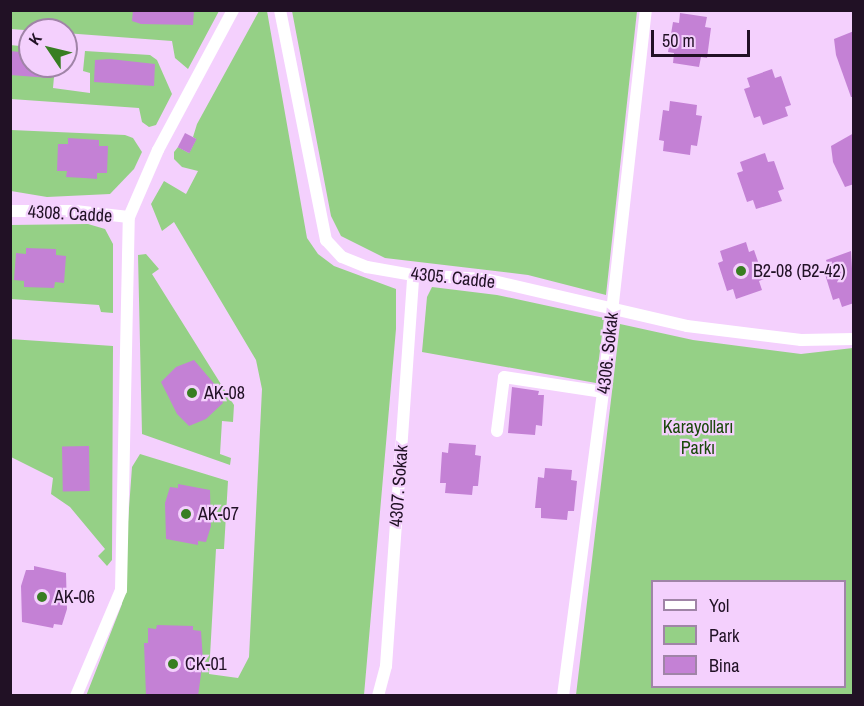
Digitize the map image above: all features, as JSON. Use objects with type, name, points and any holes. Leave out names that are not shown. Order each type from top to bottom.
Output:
[{"type":"street","points":[[76,696],[121,590],[129,217],[163,140],[233,10]]},
{"type":"street","name":"4305. Cadde","points":[[280,10],[326,240],[342,256],[366,267],[413,275],[485,279],[687,326],[801,340],[854,339]]},
{"type":"street","name":"4306. Sokak","points":[[563,696],[603,392],[646,10]]},
{"type":"street","name":"4308. Cadde","points":[[10,211],[75,210],[129,217]]},
{"type":"street","name":"4307. Sokak","points":[[378,696],[386,666],[413,275]]},
{"type":"street","points":[[497,431],[504,377],[603,392]]},
{"type":"green space","points":[[10,11],[219,11],[188,69],[175,58],[172,41],[78,34],[78,18],[18,18],[18,30],[11,29]]},
{"type":"green space","points":[[259,11],[267,11],[307,238],[318,254],[334,266],[396,289],[396,329],[364,695],[86,696],[122,604],[132,467],[140,454],[228,481],[224,549],[216,549],[209,674],[238,678],[249,657],[262,389],[256,360],[174,222],[162,231],[151,204],[164,181],[186,194],[198,171],[182,167],[174,159],[174,152],[178,147],[189,153],[196,139],[193,137],[197,124]]},
{"type":"green space","points":[[292,11],[637,11],[606,295],[528,275],[385,258],[341,236],[331,216]]},
{"type":"green space","points":[[10,45],[18,46],[18,78],[54,78],[53,88],[90,93],[90,73],[83,71],[85,51],[150,55],[157,60],[172,94],[156,125],[149,127],[142,122],[139,108],[11,99]]},
{"type":"green space","points":[[11,130],[125,135],[133,138],[142,152],[134,169],[110,194],[47,197],[11,191]]},
{"type":"green space","points":[[88,224],[105,229],[113,244],[113,313],[101,312],[99,305],[11,299],[10,225]]},
{"type":"green space","points":[[146,254],[159,269],[152,274],[234,405],[233,422],[222,421],[220,454],[231,458],[230,465],[142,434],[138,255]]},
{"type":"green space","points":[[432,287],[497,295],[604,318],[596,383],[422,352],[427,297]]},
{"type":"green space","name":"Karayolları Parkı","points":[[620,324],[693,340],[801,354],[853,348],[853,695],[576,695]]},
{"type":"green space","points":[[10,339],[113,346],[112,560],[107,566],[98,556],[105,549],[70,507],[51,494],[53,478],[11,457]]},
{"type":"building","points":[[133,10],[194,10],[193,25],[141,24],[132,21]]},
{"type":"building","points":[[680,13],[707,17],[705,27],[711,28],[707,58],[701,57],[699,67],[673,63],[674,53],[668,52],[673,22],[679,23]]},
{"type":"building","points":[[854,31],[854,97],[851,97],[836,55],[834,39]]},
{"type":"building","points":[[10,51],[18,52],[18,76],[10,75]]},
{"type":"building","points":[[110,59],[155,64],[154,86],[94,82],[95,60]]},
{"type":"building","points":[[772,69],[775,78],[781,76],[791,105],[785,107],[788,116],[763,125],[760,116],[754,118],[744,89],[750,87],[747,78]]},
{"type":"building","points":[[670,101],[697,105],[696,115],[702,116],[697,146],[691,145],[690,155],[663,151],[664,141],[659,140],[663,110],[669,111]]},
{"type":"building","points":[[185,133],[197,139],[189,153],[178,147]]},
{"type":"building","points":[[854,133],[854,184],[845,187],[833,162],[831,146]]},
{"type":"building","points":[[68,138],[99,140],[99,146],[108,146],[107,173],[97,173],[97,179],[66,177],[67,171],[57,171],[58,144],[68,144]]},
{"type":"building","points":[[765,153],[768,162],[774,161],[784,189],[778,191],[782,201],[756,209],[753,200],[747,202],[737,173],[743,171],[740,162]]},
{"type":"building","name":"B2-08 (B2-42)","points":[[746,242],[749,252],[754,250],[764,279],[759,281],[762,290],[736,299],[733,289],[727,291],[718,263],[723,261],[720,251]]},
{"type":"building","points":[[26,248],[56,249],[56,255],[66,256],[64,283],[55,282],[54,288],[24,287],[24,281],[14,280],[16,253],[26,254]]},
{"type":"building","points":[[851,251],[854,303],[842,307],[839,298],[833,300],[824,271],[829,269],[826,260]]},
{"type":"building","name":"AK-08","points":[[194,360],[217,387],[223,403],[206,419],[189,426],[177,414],[161,382],[176,367]]},
{"type":"building","points":[[512,387],[539,391],[538,395],[544,395],[542,426],[536,425],[535,435],[508,433]]},
{"type":"building","points":[[449,443],[476,445],[475,455],[481,456],[478,486],[473,486],[472,495],[445,493],[446,483],[440,483],[442,452],[448,453]]},
{"type":"building","points":[[62,446],[89,446],[90,491],[63,491]]},
{"type":"building","points":[[545,468],[572,470],[571,480],[577,481],[574,511],[568,511],[567,520],[541,518],[541,508],[535,508],[538,477],[544,478]]},
{"type":"building","name":"AK-07","points":[[178,484],[210,490],[211,526],[206,542],[198,541],[198,545],[166,539],[165,503],[170,487],[178,488]]},
{"type":"building","name":"AK-06","points":[[34,566],[66,573],[67,609],[62,625],[54,624],[53,628],[22,622],[21,586],[26,570],[34,570]]},
{"type":"building","name":"CK-01","points":[[157,625],[193,626],[193,630],[201,631],[203,660],[198,696],[146,696],[144,643],[148,643],[148,628],[156,629]]},
{"type":"place","name":"B2-08 (B2-42)","points":[[741,271]]},
{"type":"place","name":"AK-08","points":[[192,393]]},
{"type":"place","name":"AK-07","points":[[186,514]]},
{"type":"place","name":"AK-06","points":[[42,597]]},
{"type":"place","name":"CK-01","points":[[173,664]]}]
